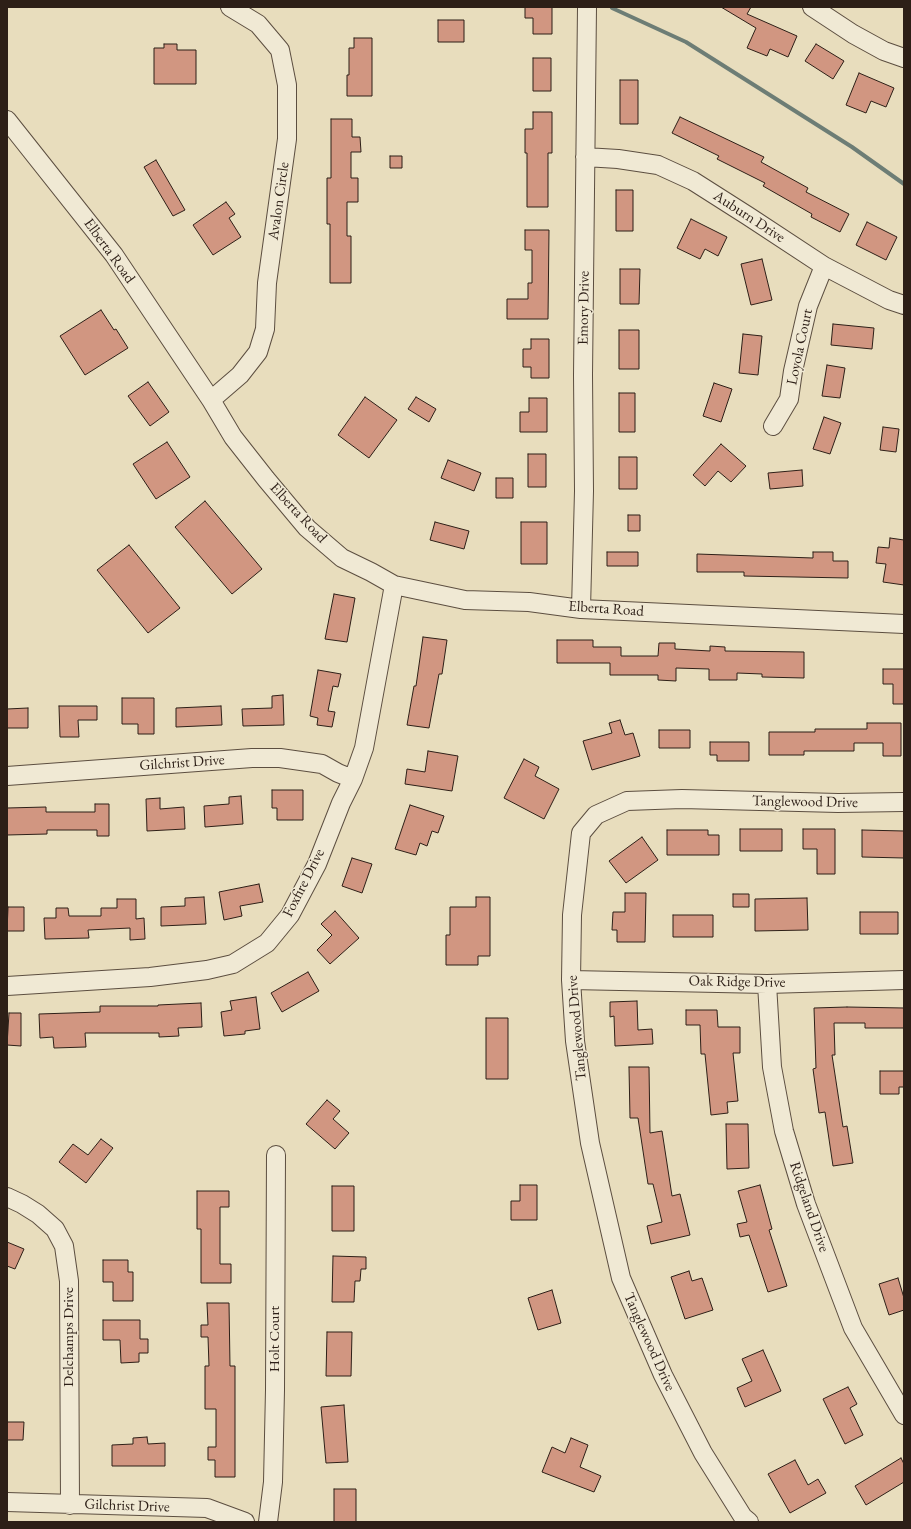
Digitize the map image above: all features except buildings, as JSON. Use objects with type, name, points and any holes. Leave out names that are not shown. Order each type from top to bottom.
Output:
[{"type":"street","name":"Avalon Circle","points":[[211,400],[240,375],[258,352],[265,329],[268,283],[287,139],[287,85],[280,50],[258,24],[230,7]]},
{"type":"street","name":"Emory Drive","points":[[581,609],[584,490],[583,375],[587,7]]},
{"type":"street","points":[[812,7],[853,34],[884,51],[904,58]]},
{"type":"street","name":"Elberta Road","points":[[7,120],[114,256],[211,400],[233,437],[307,528],[342,558],[394,585],[465,600],[529,602],[581,609],[904,624]]},
{"type":"street","name":"Auburn Drive","points":[[585,157],[618,159],[658,165],[693,182],[824,266],[889,300],[904,305]]},
{"type":"street","name":"Loyola Court","points":[[773,426],[788,399],[808,306],[824,266]]},
{"type":"street","name":"Foxfire Drive","points":[[7,986],[150,977],[207,970],[233,964],[267,943],[290,915],[316,864],[341,803],[353,779],[364,748],[394,585]]},
{"type":"street","name":"Gilchrist Drive","points":[[7,776],[252,758],[280,758],[322,764],[353,779]]},
{"type":"street","name":"Tanglewood Drive","points":[[749,1522],[743,1516],[703,1453],[663,1375],[621,1278],[590,1143],[575,1041],[571,980],[572,915],[581,833],[596,815],[627,801],[682,798],[838,803],[904,802]]},
{"type":"street","name":"Oak Ridge Drive","points":[[571,980],[767,984],[904,980]]},
{"type":"street","name":"Ridgeland Drive","points":[[767,984],[772,1067],[784,1131],[806,1204],[853,1328],[904,1415]]},
{"type":"street","name":"Holt Court","points":[[268,1522],[273,1482],[276,1155]]},
{"type":"street","name":"Delchamps Drive","points":[[7,1198],[22,1204],[38,1214],[55,1229],[64,1246],[69,1281],[70,1505]]},
{"type":"street","name":"Gilchrist Drive","points":[[7,1502],[207,1508],[245,1522]]},
{"type":"waterway","points":[[612,8],[686,42],[852,147],[904,184]]}]
